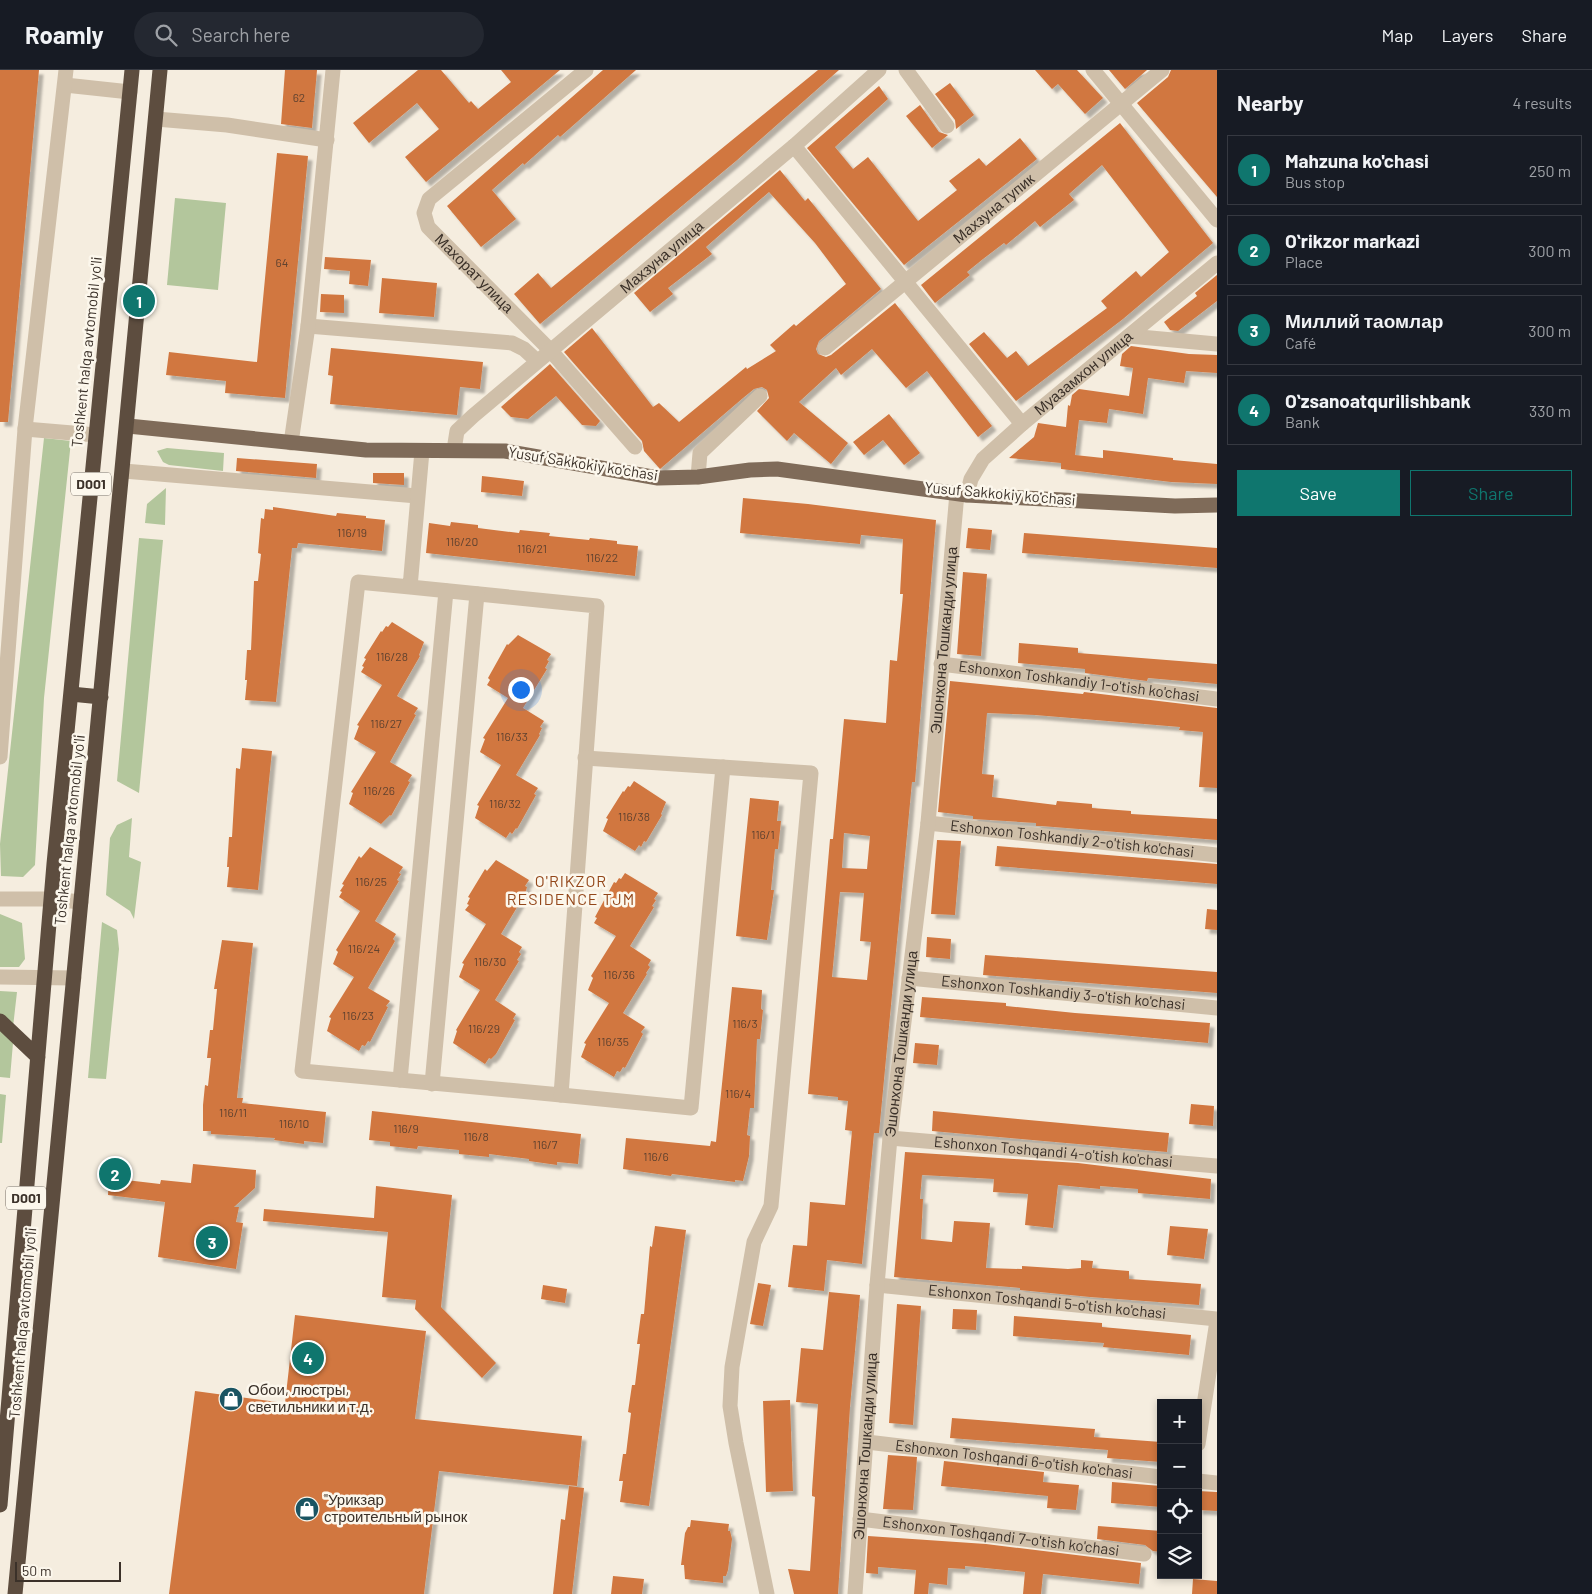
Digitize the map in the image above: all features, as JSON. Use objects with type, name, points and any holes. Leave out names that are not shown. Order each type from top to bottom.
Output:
[{"type":"highway","name":"Toshkent halqa avtomobil yo'li","points":[[0,1501],[51,899],[132,70]]},
{"type":"highway","name":"Toshkent halqa avtomobil yo'li","points":[[15,1594],[124,471],[160,70]]},
{"type":"highway","points":[[71,694],[101,697]]},
{"type":"highway","points":[[0,1021],[38,1057]]},
{"type":"main road","name":"Yusuf Sakkokiy ko'chasi","points":[[128,426],[366,450],[514,452],[644,476],[698,477],[750,470],[784,469],[962,494],[1175,506],[1217,505]]},
{"type":"street","points":[[291,443],[308,326],[328,140],[333,70]]},
{"type":"street","name":"Махорат улица","points":[[586,70],[429,199],[424,213],[428,227],[550,350],[635,447]]},
{"type":"street","name":"Махзуна улица","points":[[454,450],[457,431],[550,350],[794,146],[879,70]]},
{"type":"street","points":[[906,70],[947,126]]},
{"type":"street","points":[[1093,70],[1217,220]]},
{"type":"street","name":"Махзуна тупик","points":[[825,348],[1162,70]]},
{"type":"street","points":[[0,757],[25,429],[66,78],[130,92]]},
{"type":"street","points":[[156,119],[228,125],[328,140]]},
{"type":"street","points":[[794,146],[1022,424]]},
{"type":"street","name":"Муазамхон улица","points":[[962,494],[983,459],[1022,424],[1217,263]]},
{"type":"street","points":[[308,326],[512,343],[524,349],[538,361]]},
{"type":"street","points":[[1129,336],[1217,344]]},
{"type":"street","points":[[698,477],[700,453],[760,396]]},
{"type":"street","points":[[25,429],[96,435]]},
{"type":"street","points":[[410,587],[422,451]]},
{"type":"street","points":[[124,471],[417,496]]},
{"type":"street","name":"Эшонхона Тошканди улица","points":[[855,1594],[877,1285],[890,1138],[928,823],[941,664],[962,494]]},
{"type":"street","points":[[561,1095],[597,606],[358,582],[302,1071],[692,1108],[723,767]]},
{"type":"street","points":[[400,1080],[446,591]]},
{"type":"street","points":[[432,1084],[477,594]]},
{"type":"street","name":"Eshonxon Toshkandiy 1-o'tish ko'chasi","points":[[941,664],[1217,699]]},
{"type":"street","points":[[585,758],[811,773],[770,1206],[754,1242],[732,1367],[730,1406],[767,1594]]},
{"type":"street","name":"Eshonxon Toshkandiy 2-o'tish ko'chasi","points":[[928,823],[1217,855]]},
{"type":"street","points":[[0,899],[51,899],[81,902]]},
{"type":"street","points":[[0,977],[74,978]]},
{"type":"street","name":"Eshonxon Toshkandiy 3-o'tish ko'chasi","points":[[909,978],[1217,1008]]},
{"type":"street","name":"Eshonxon Toshqandi 4-o'tish ko'chasi","points":[[890,1138],[1217,1166]]},
{"type":"street","name":"Eshonxon Toshqandi 5-o'tish ko'chasi","points":[[877,1285],[1217,1320]]},
{"type":"street","points":[[1202,1418],[1217,1320]]},
{"type":"street","name":"Eshonxon Toshqandi 6-o'tish ko'chasi","points":[[867,1442],[1157,1477]]},
{"type":"street","points":[[1202,1481],[1217,1483]]},
{"type":"street","name":"Eshonxon Toshqandi 7-o'tish ko'chasi","points":[[860,1519],[1144,1554]]},
{"type":"green space","points":[[175,198],[226,203],[218,290],[167,285]]},
{"type":"green space","points":[[44,438],[71,441],[44,698],[35,865],[23,877],[1,876],[0,844]]},
{"type":"green space","points":[[167,448],[224,453],[223,471],[169,465],[163,462],[157,451]]},
{"type":"green space","points":[[166,488],[165,525],[145,523],[147,504]]},
{"type":"green space","points":[[139,538],[163,540],[139,793],[117,781]]},
{"type":"green space","points":[[132,818],[129,857],[141,862],[134,919],[130,911],[106,895],[110,838],[117,825]]},
{"type":"green space","points":[[0,914],[22,923],[25,959],[19,967],[0,967]]},
{"type":"green space","points":[[102,922],[117,930],[119,949],[106,1079],[88,1078]]},
{"type":"green space","points":[[0,991],[17,992],[13,1027],[0,1015]]},
{"type":"green space","points":[[0,1030],[13,1043],[10,1078],[0,1077]]},
{"type":"green space","points":[[0,1094],[6,1095],[2,1143],[0,1143]]},
{"type":"building","points":[[0,70],[39,70],[8,422],[0,422]]},
{"type":"building","points":[[285,70],[317,70],[312,128],[281,124]]},
{"type":"building","points":[[418,70],[441,70],[469,103],[471,101],[478,109],[511,82],[501,70],[560,70],[426,182],[405,157],[439,129],[417,103],[369,143],[353,123]]},
{"type":"building","points":[[603,70],[636,70],[560,137],[558,135],[492,190],[516,219],[481,247],[447,206]]},
{"type":"building","points":[[818,70],[839,70],[736,161],[540,324],[514,294],[538,273],[551,288]]},
{"type":"building","points":[[1035,70],[1077,70],[1103,98],[1085,114],[1058,84],[1052,89]]},
{"type":"building","points":[[1109,70],[1147,70],[1125,89]]},
{"type":"building","points":[[1171,70],[1217,70],[1217,197],[1137,103],[1168,77]]},
{"type":"building","points":[[950,83],[974,115],[956,129],[955,120],[935,94]]},
{"type":"building","points":[[879,86],[888,99],[835,147],[853,169],[868,157],[918,221],[957,190],[949,181],[979,158],[986,166],[1020,138],[1037,159],[904,265],[807,148]]},
{"type":"building","points":[[920,105],[939,132],[948,135],[932,148],[906,116]]},
{"type":"building","points":[[1120,123],[1213,243],[1123,319],[1016,401],[969,344],[984,332],[1007,358],[1016,351],[1028,366],[1107,308],[1101,301],[1136,271],[1141,277],[1169,252],[1102,165],[1069,194],[1074,200],[1040,227],[1035,221],[1006,245],[1004,243],[967,272],[970,275],[935,303],[921,285]]},
{"type":"building","points":[[277,153],[308,156],[285,398],[225,393],[226,381],[166,375],[169,352],[257,362]]},
{"type":"building","points":[[780,170],[805,201],[808,198],[881,289],[819,341],[816,349],[818,354],[826,357],[831,355],[895,303],[992,426],[978,437],[927,371],[906,388],[872,349],[841,375],[836,368],[799,402],[848,443],[831,464],[794,433],[787,441],[757,411],[769,398],[767,390],[762,387],[754,389],[660,469],[644,451],[642,441],[564,352],[592,328],[653,407],[659,403],[679,422],[746,367],[747,369],[776,351],[770,345],[846,284],[815,243],[769,192],[706,247],[712,254],[668,288],[673,294],[650,312],[634,293]]},
{"type":"building","points":[[325,257],[371,260],[368,286],[349,284],[350,271],[324,269]]},
{"type":"building","points":[[1217,275],[1217,301],[1178,331],[1170,330],[1164,322],[1197,296],[1195,293]]},
{"type":"building","points":[[382,278],[437,283],[434,317],[379,313]]},
{"type":"building","points":[[321,294],[344,295],[344,313],[320,312]]},
{"type":"building","points":[[1131,346],[1189,354],[1217,355],[1217,373],[1186,371],[1184,383],[1148,378],[1143,414],[1109,409],[1107,423],[1079,420],[1075,455],[1103,458],[1103,450],[1217,464],[1217,484],[1171,482],[1061,469],[1061,463],[1009,458],[1034,437],[1038,423],[1066,427],[1068,405],[1070,406],[1072,395],[1079,389],[1129,396],[1133,368],[1120,366],[1122,354]]},
{"type":"building","points":[[331,348],[483,362],[480,389],[460,387],[457,415],[330,404],[333,376],[328,375]]},
{"type":"building","points":[[550,364],[600,421],[596,426],[582,425],[556,396],[528,419],[511,417],[501,407]]},
{"type":"building","points":[[889,414],[920,453],[904,465],[883,440],[864,455],[853,442]]},
{"type":"building","points":[[237,458],[317,464],[316,478],[236,471]]},
{"type":"building","points":[[373,473],[404,473],[404,485],[373,483]]},
{"type":"building","points":[[482,476],[524,481],[522,496],[481,492]]},
{"type":"building","points":[[743,498],[936,520],[915,782],[912,782],[879,1133],[874,1133],[862,1264],[827,1260],[824,1291],[788,1287],[793,1245],[807,1246],[810,1202],[845,1205],[852,1131],[845,1130],[848,1101],[838,1100],[838,1097],[808,1094],[830,839],[833,839],[844,719],[886,723],[890,660],[897,661],[903,594],[900,594],[903,539],[861,535],[860,544],[740,533]],"holes":[[[844,833],[870,836],[867,869],[842,868]],[[840,892],[864,893],[860,941],[871,942],[867,980],[832,977]]]},
{"type":"building","points":[[273,507],[336,516],[337,513],[366,516],[366,518],[385,520],[382,551],[298,543],[297,548],[292,548],[276,702],[245,700],[247,650],[251,650],[254,581],[258,581],[261,554],[258,553],[261,518],[264,519],[265,509],[273,510]]},
{"type":"building","points":[[451,522],[478,525],[478,528],[519,533],[520,530],[550,533],[549,536],[617,541],[617,544],[638,546],[635,576],[426,553],[429,523],[450,526]]},
{"type":"building","points":[[968,528],[992,530],[990,550],[966,548]]},
{"type":"building","points":[[1024,533],[1217,548],[1217,568],[1022,553]]},
{"type":"building","points":[[963,572],[987,574],[981,656],[957,654]]},
{"type":"building","points":[[392,622],[424,642],[420,656],[397,696],[418,708],[390,762],[412,775],[391,816],[381,824],[349,804],[353,793],[351,792],[376,752],[354,739],[359,726],[357,725],[382,685],[361,672],[364,667],[362,666],[366,659],[364,658],[381,631]]},
{"type":"building","points":[[518,635],[551,654],[547,660],[549,661],[545,668],[547,669],[523,708],[544,721],[540,727],[542,728],[540,735],[516,775],[538,788],[517,829],[512,834],[510,832],[506,838],[475,818],[479,806],[477,805],[501,765],[480,752],[485,739],[483,738],[508,698],[487,685],[490,680],[488,678],[507,644]]},
{"type":"building","points":[[1019,643],[1078,648],[1078,653],[1217,664],[1217,684],[1148,678],[1147,681],[1085,673],[1085,669],[1018,663]]},
{"type":"building","points":[[950,681],[1083,694],[1084,692],[1217,708],[1217,788],[1199,787],[1203,732],[1179,730],[1180,727],[1035,715],[987,713],[982,774],[994,775],[992,797],[1056,805],[1057,801],[1092,804],[1092,808],[1131,811],[1131,814],[1217,819],[1217,840],[1036,826],[1036,823],[973,819],[973,816],[938,812]]},
{"type":"building","points":[[242,748],[272,751],[258,890],[227,887],[229,837],[232,837],[236,768],[240,769]]},
{"type":"building","points":[[634,781],[666,802],[662,815],[646,842],[644,841],[641,847],[639,845],[635,851],[603,831],[608,819],[606,818],[623,791],[628,786],[630,787]]},
{"type":"building","points":[[750,798],[779,801],[777,821],[781,821],[778,849],[775,849],[771,890],[774,890],[767,940],[736,936]]},
{"type":"building","points":[[937,840],[961,841],[955,915],[931,914]]},
{"type":"building","points":[[997,846],[1217,864],[1217,884],[995,866]]},
{"type":"building","points":[[370,847],[403,867],[397,880],[399,881],[375,921],[396,934],[393,939],[395,941],[368,988],[390,1001],[370,1042],[368,1041],[365,1046],[362,1045],[359,1051],[327,1031],[331,1018],[329,1017],[354,977],[333,964],[338,952],[336,950],[360,911],[339,897],[342,892],[340,891],[344,885],[342,884],[359,856],[361,858]]},
{"type":"building","points":[[496,860],[529,880],[525,886],[527,887],[525,894],[501,934],[522,947],[519,952],[521,954],[517,960],[519,961],[495,1000],[516,1014],[513,1019],[515,1020],[496,1054],[491,1059],[489,1058],[485,1064],[453,1043],[456,1030],[480,990],[459,977],[464,964],[462,963],[486,924],[465,910],[469,905],[467,904],[470,898],[468,897],[485,869],[487,871]]},
{"type":"building","points":[[625,873],[658,893],[652,906],[654,907],[630,946],[651,960],[648,965],[650,967],[623,1013],[645,1027],[625,1068],[623,1067],[620,1072],[617,1071],[614,1077],[581,1057],[586,1044],[584,1043],[609,1003],[588,990],[593,978],[591,976],[616,936],[594,923],[597,918],[595,917],[614,882],[616,883],[619,878],[621,879]]},
{"type":"building","points":[[1207,909],[1217,910],[1217,930],[1205,929]]},
{"type":"building","points":[[927,937],[951,939],[950,959],[926,957]]},
{"type":"building","points":[[222,940],[253,943],[237,1098],[243,1098],[242,1103],[326,1112],[323,1143],[304,1141],[304,1144],[274,1140],[275,1138],[211,1134],[211,1131],[203,1131],[205,1085],[208,1086],[211,1058],[207,1058],[210,1030],[213,1030],[217,989],[214,989]]},
{"type":"building","points":[[985,955],[1217,972],[1217,993],[983,975]]},
{"type":"building","points":[[732,987],[762,990],[761,1009],[763,1010],[760,1039],[757,1039],[754,1108],[750,1108],[747,1135],[750,1136],[749,1156],[743,1181],[735,1180],[735,1182],[672,1174],[671,1176],[623,1169],[626,1138],[710,1146],[711,1141],[716,1142]]},
{"type":"building","points":[[922,997],[1006,1003],[1006,1006],[1075,1013],[1210,1023],[1208,1043],[920,1017]]},
{"type":"building","points":[[915,1043],[939,1045],[937,1065],[913,1063]]},
{"type":"building","points":[[1191,1104],[1214,1106],[1213,1126],[1189,1124]]},
{"type":"building","points":[[372,1111],[581,1134],[578,1164],[557,1162],[557,1165],[489,1154],[489,1157],[459,1154],[459,1150],[418,1146],[417,1149],[390,1146],[390,1142],[369,1140]]},
{"type":"building","points":[[933,1111],[1169,1133],[1167,1152],[932,1131]]},
{"type":"building","points":[[905,1152],[1078,1163],[1211,1179],[1210,1199],[1138,1193],[1138,1189],[1100,1186],[1100,1189],[1058,1185],[1053,1228],[1025,1225],[1028,1194],[993,1192],[994,1179],[922,1175],[920,1199],[923,1199],[921,1239],[952,1242],[954,1221],[990,1223],[986,1268],[1022,1269],[1022,1266],[1068,1269],[1081,1268],[1081,1260],[1093,1261],[1092,1268],[1129,1271],[1129,1279],[1201,1284],[1199,1305],[1090,1297],[1020,1290],[1020,1288],[894,1277]]},
{"type":"building","points":[[193,1164],[256,1170],[255,1188],[234,1207],[239,1207],[236,1222],[243,1223],[236,1269],[158,1257],[165,1202],[108,1195],[109,1178],[160,1184],[161,1180],[191,1183]]},
{"type":"building","points":[[376,1186],[452,1195],[441,1307],[496,1363],[482,1378],[415,1309],[416,1300],[382,1297],[388,1232],[263,1221],[264,1209],[374,1218]]},
{"type":"building","points":[[655,1226],[686,1230],[649,1506],[620,1502],[623,1481],[619,1481],[623,1454],[626,1454],[631,1413],[628,1412],[632,1385],[635,1385],[640,1344],[637,1344],[641,1314],[644,1314],[650,1246],[652,1247]]},
{"type":"building","points":[[1170,1226],[1208,1229],[1204,1259],[1167,1255]]},
{"type":"building","points":[[758,1283],[771,1285],[763,1326],[750,1324]]},
{"type":"building","points":[[543,1285],[567,1289],[565,1303],[541,1299]]},
{"type":"building","points":[[829,1292],[860,1295],[850,1407],[838,1594],[794,1594],[788,1569],[810,1571],[815,1497],[812,1496],[812,1491],[818,1404],[796,1402],[801,1348],[823,1350]]},
{"type":"building","points":[[897,1304],[921,1306],[913,1425],[889,1423]]},
{"type":"building","points":[[953,1309],[977,1310],[976,1330],[952,1329]]},
{"type":"building","name":"\"Урикзар строительный рынок","points":[[295,1315],[426,1331],[415,1419],[582,1436],[577,1486],[439,1471],[424,1594],[169,1594],[195,1391],[285,1403]]},
{"type":"building","points":[[1014,1316],[1102,1323],[1102,1327],[1191,1335],[1189,1355],[1103,1347],[1104,1343],[1013,1336]]},
{"type":"building","points":[[790,1400],[793,1491],[766,1492],[763,1401]]},
{"type":"building","points":[[952,1418],[1095,1429],[1094,1437],[1157,1442],[1157,1462],[1107,1458],[1108,1450],[950,1438]]},
{"type":"building","points":[[888,1455],[917,1457],[913,1510],[883,1509]]},
{"type":"building","points":[[944,1461],[1044,1472],[1043,1482],[1079,1485],[1076,1510],[1047,1508],[1048,1496],[941,1486]]},
{"type":"building","points":[[1112,1482],[1157,1486],[1157,1507],[1111,1503]]},
{"type":"building","points":[[569,1486],[584,1488],[572,1594],[553,1594],[561,1519],[565,1520]]},
{"type":"building","points":[[1202,1491],[1217,1492],[1217,1511],[1202,1510]]},
{"type":"building","points":[[691,1520],[729,1524],[728,1531],[730,1531],[732,1539],[728,1570],[726,1576],[723,1576],[723,1583],[685,1579],[684,1565],[681,1565],[685,1533],[688,1527],[690,1527]]},
{"type":"building","points":[[1098,1526],[1157,1531],[1157,1552],[1145,1545],[1097,1539]]},
{"type":"building","points":[[868,1536],[986,1544],[1141,1563],[1139,1584],[1043,1574],[1041,1594],[1023,1594],[1025,1572],[965,1566],[965,1569],[948,1568],[947,1585],[929,1583],[928,1594],[914,1594],[916,1570],[878,1567],[878,1574],[866,1573]]},
{"type":"building","points":[[613,1576],[644,1579],[642,1594],[611,1594]]},
{"type":"building","points":[[1193,1579],[1217,1581],[1217,1594],[1192,1594]]},
{"type":"place","name":"Mahzuna ko'chasi","points":[[139,301]]},
{"type":"place","name":"Oʻrikzor markazi","points":[[115,1174]]},
{"type":"place","name":"Миллий таомлар","points":[[212,1242]]},
{"type":"place","name":"Oʻzsanoatqurilishbank","points":[[308,1358]]},
{"type":"place","name":"Обои, люстры, светильники и т.д.","points":[[231,1399]]},
{"type":"place","name":"\"Урикзар строительный рынок","points":[[307,1509]]},
{"type":"district","name":"O'RIKZOR RESIDENCE TJM","points":[[571,890]]}]
